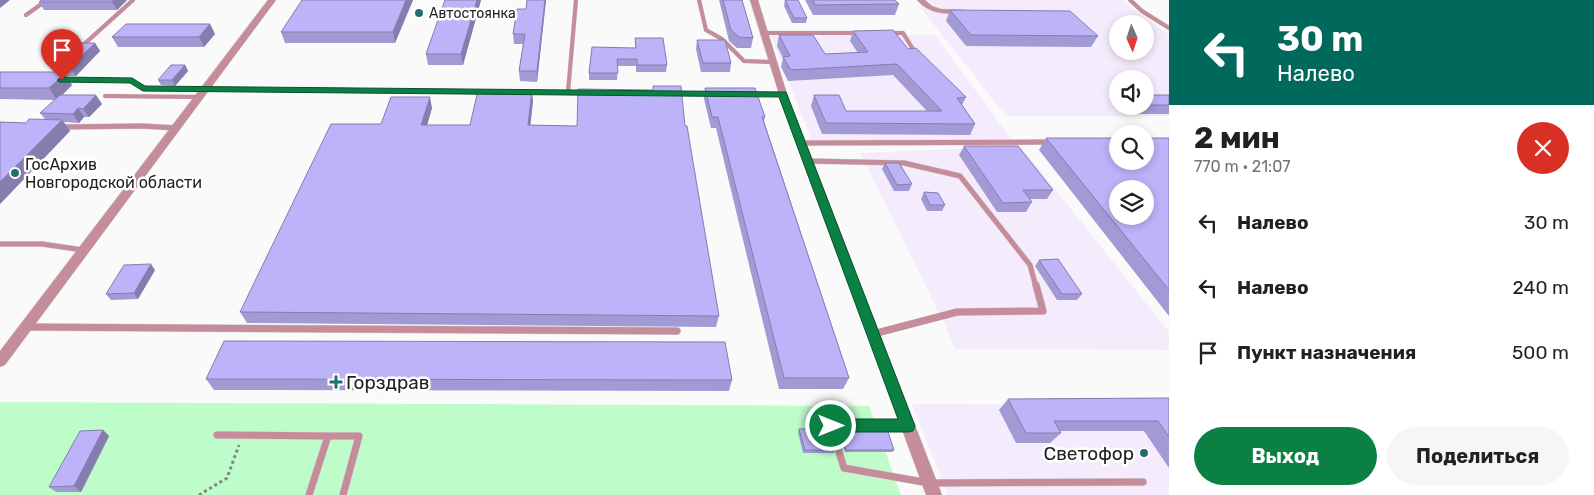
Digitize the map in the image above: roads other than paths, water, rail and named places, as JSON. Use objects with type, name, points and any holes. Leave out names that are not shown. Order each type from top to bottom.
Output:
[{"type":"street","points":[[0,361],[272,0]]},
{"type":"street","points":[[754,0],[762,33],[801,144],[932,489]]},
{"type":"street","points":[[921,0],[925,6],[938,11],[977,12]]},
{"type":"lane","points":[[26,15],[47,0]]},
{"type":"lane","points":[[74,53],[133,0]]},
{"type":"lane","points":[[568,92],[576,0]]},
{"type":"lane","points":[[699,0],[706,30],[722,39],[744,61],[772,62]]},
{"type":"lane","points":[[1130,0],[1142,11],[1169,28]]},
{"type":"lane","points":[[762,33],[866,33]]},
{"type":"lane","points":[[884,33],[903,33],[918,57]]},
{"type":"lane","points":[[54,80],[132,80],[143,89],[203,93]]},
{"type":"lane","points":[[106,96],[203,93],[490,92]]},
{"type":"lane","points":[[519,92],[588,92]]},
{"type":"lane","points":[[666,93],[714,94]]},
{"type":"lane","points":[[744,94],[783,94]]},
{"type":"lane","points":[[54,127],[142,126],[177,128]]},
{"type":"lane","points":[[801,144],[1058,142]]},
{"type":"lane","points":[[808,161],[904,163],[960,176],[1030,264],[1043,311],[957,312],[873,334]]},
{"type":"lane","points":[[0,244],[42,244],[83,250]]},
{"type":"lane","points":[[26,326],[677,331]]},
{"type":"lane","points":[[908,426],[831,426],[844,468],[932,489],[1143,482]]},
{"type":"lane","points":[[216,435],[359,436],[344,495]]},
{"type":"lane","points":[[309,495],[328,436]]},
{"type":"place","name":"Автостоянка","points":[[419,13]]},
{"type":"place","name":"ГосАрхив Новгородской области","points":[[15,173]]},
{"type":"place","name":"Горздрав","points":[[336,382]]},
{"type":"place","name":"Светофор","points":[[1144,453]]}]
